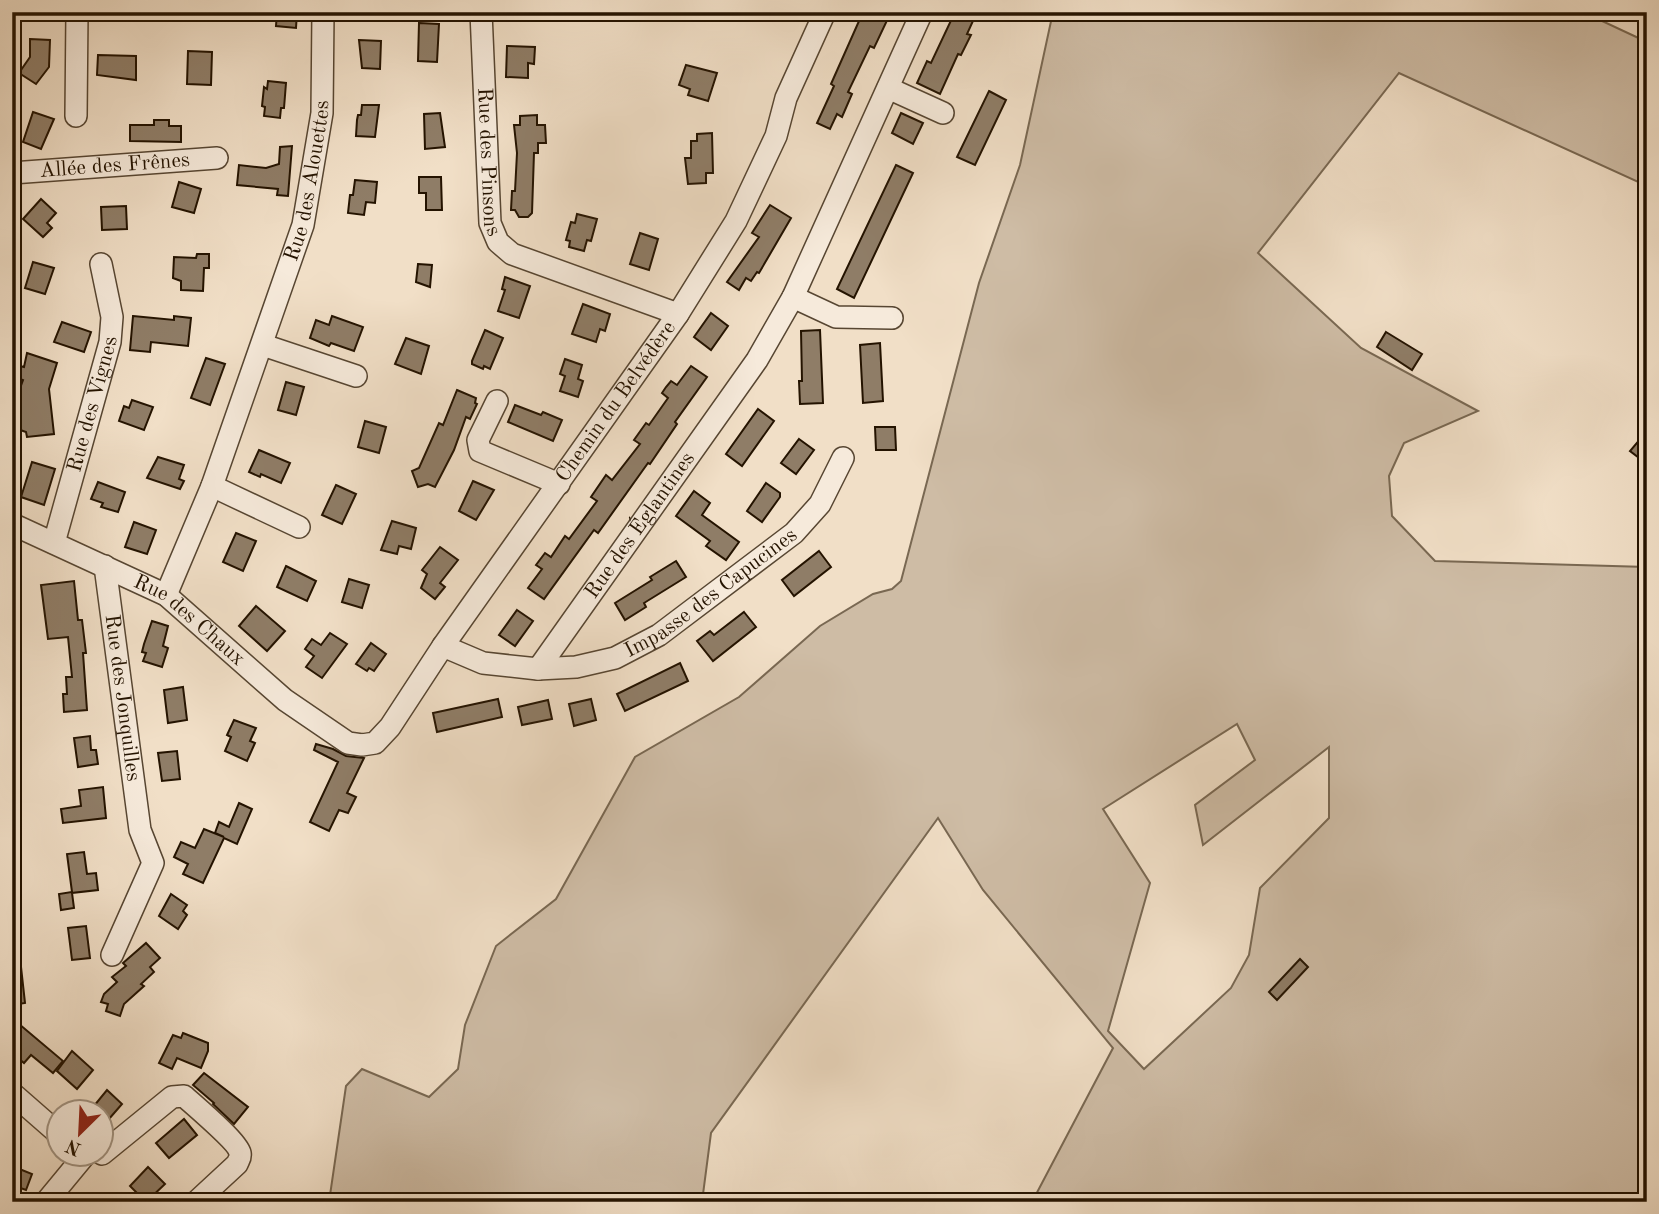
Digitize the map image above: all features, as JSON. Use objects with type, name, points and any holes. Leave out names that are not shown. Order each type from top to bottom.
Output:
[{"type":"street","points":[[76,116],[77,12]]},
{"type":"street","name":"Rue des Alouettes","points":[[166,595],[212,486],[303,225],[322,113],[323,12]]},
{"type":"street","name":"Rue des Pinsons","points":[[481,12],[490,223],[498,242],[512,254],[678,314]]},
{"type":"street","name":"Chemin du Belvédère","points":[[348,743],[375,743],[390,727],[443,646],[678,314],[736,221],[776,136],[786,98],[825,12]]},
{"type":"street","name":"Rue des Églantines","points":[[538,670],[757,360],[793,297],[922,12]]},
{"type":"street","points":[[888,88],[943,114]]},
{"type":"street","name":"Allée des Frênes","points":[[12,173],[217,158]]},
{"type":"street","name":"Rue des Vignes","points":[[54,543],[110,342],[112,317],[102,264]]},
{"type":"street","points":[[793,297],[836,317],[892,318]]},
{"type":"street","points":[[263,345],[356,376]]},
{"type":"street","points":[[497,401],[478,440],[480,450],[559,484]]},
{"type":"street","name":"Impasse des Capucines","points":[[538,670],[576,667],[615,658],[659,635],[794,533],[820,504],[843,458]]},
{"type":"street","points":[[212,486],[299,527]]},
{"type":"street","name":"Rue des Chaux","points":[[12,524],[166,595],[285,700],[348,743]]},
{"type":"street","name":"Rue des Jonquilles","points":[[105,566],[140,830],[153,863],[112,955]]},
{"type":"street","points":[[443,646],[483,663],[538,670]]},
{"type":"street","points":[[12,1093],[46,1123]]},
{"type":"street","points":[[116,1138],[172,1097],[184,1096],[240,1150],[237,1164],[196,1202]]},
{"type":"street","points":[[46,1202],[79,1168]]},
{"type":"shaded area","points":[[1053,12],[1583,12],[1647,42],[1647,186],[1399,73],[1258,253],[1361,348],[1478,411],[1404,443],[1389,476],[1392,516],[1435,561],[1647,567],[1647,1202],[1032,1202],[1113,1048],[983,890],[938,818],[711,1133],[702,1202],[329,1202],[346,1086],[362,1069],[429,1097],[458,1069],[465,1025],[496,946],[556,899],[635,757],[739,697],[820,626],[873,594],[892,589],[901,581],[979,283],[1020,165]],"holes":[[[1237,724],[1255,760],[1195,805],[1203,845],[1329,747],[1329,818],[1260,888],[1249,955],[1231,988],[1144,1069],[1108,1031],[1150,883],[1103,809]]]},
{"type":"building","points":[[277,12],[297,12],[296,28],[276,26]]},
{"type":"building","points":[[863,12],[891,12],[874,48],[870,46],[848,92],[852,94],[842,117],[837,114],[830,129],[817,123]]},
{"type":"building","points":[[955,12],[977,12],[967,34],[971,35],[961,55],[958,54],[940,94],[917,83],[927,61],[931,63]]},
{"type":"building","points":[[419,23],[439,24],[437,62],[418,61]]},
{"type":"building","points":[[30,39],[50,40],[49,67],[36,84],[19,73],[30,57]]},
{"type":"building","points":[[359,40],[381,41],[380,69],[362,68]]},
{"type":"building","points":[[507,46],[535,47],[534,64],[528,63],[528,78],[506,77]]},
{"type":"building","points":[[188,51],[212,52],[211,85],[187,84]]},
{"type":"building","points":[[98,55],[136,56],[136,80],[97,75]]},
{"type":"building","points":[[686,65],[717,73],[708,101],[688,95],[690,89],[679,85]]},
{"type":"building","points":[[268,81],[286,83],[284,108],[281,108],[280,118],[264,116],[264,87],[267,89]]},
{"type":"building","points":[[989,91],[1006,100],[975,165],[957,157]]},
{"type":"building","points":[[362,105],[379,105],[375,137],[356,136]]},
{"type":"building","points":[[33,112],[54,119],[41,149],[23,142]]},
{"type":"building","points":[[440,113],[445,147],[425,149],[424,114]]},
{"type":"building","points":[[901,113],[923,123],[913,144],[892,133]]},
{"type":"building","points":[[537,115],[537,125],[545,125],[546,143],[538,143],[538,153],[534,153],[532,213],[528,217],[519,217],[515,210],[511,210],[517,153],[514,125],[520,125],[520,116]]},
{"type":"building","points":[[154,120],[169,120],[169,126],[181,126],[181,142],[130,141],[130,125],[154,125]]},
{"type":"building","points":[[712,133],[713,173],[706,173],[706,183],[688,184],[685,158],[691,158],[691,141],[697,141],[697,134]]},
{"type":"building","points":[[292,146],[288,196],[277,195],[278,189],[237,185],[239,165],[266,168],[279,164],[280,147]]},
{"type":"building","points":[[896,165],[913,173],[854,298],[837,289]]},
{"type":"building","points":[[419,177],[441,177],[442,210],[426,210],[426,193],[419,193]]},
{"type":"building","points":[[355,180],[377,182],[375,203],[366,202],[364,215],[348,213]]},
{"type":"building","points":[[179,182],[201,189],[194,213],[172,207]]},
{"type":"building","points":[[41,199],[56,213],[47,223],[52,228],[43,237],[23,219]]},
{"type":"building","points":[[770,205],[791,218],[759,273],[757,272],[751,281],[746,278],[739,290],[727,282],[759,237],[752,233]]},
{"type":"building","points":[[126,206],[127,229],[102,230],[101,207]]},
{"type":"building","points":[[577,214],[597,219],[591,241],[587,240],[584,251],[569,247],[570,241],[566,240],[571,222],[575,223]]},
{"type":"building","points":[[640,233],[658,239],[649,270],[630,264]]},
{"type":"building","points":[[197,254],[209,254],[209,268],[204,268],[203,291],[181,290],[181,281],[173,278],[174,257],[196,258]]},
{"type":"building","points":[[33,262],[54,268],[45,294],[25,288]]},
{"type":"building","points":[[418,264],[432,265],[430,287],[416,282]]},
{"type":"building","points":[[505,277],[530,286],[519,318],[498,311],[505,290],[502,289]]},
{"type":"building","points":[[583,304],[610,314],[605,331],[600,329],[596,342],[572,334]]},
{"type":"building","points":[[711,313],[728,326],[711,350],[694,337]]},
{"type":"building","points":[[133,316],[174,320],[174,316],[191,318],[188,346],[151,342],[150,352],[130,350]]},
{"type":"building","points":[[332,316],[363,327],[354,351],[331,343],[329,346],[310,338],[316,320],[329,325]]},
{"type":"building","points":[[62,322],[91,332],[84,352],[54,342]]},
{"type":"building","points":[[485,330],[503,338],[490,369],[472,364]]},
{"type":"building","points":[[820,330],[823,403],[800,404],[801,331]]},
{"type":"building","points":[[1386,332],[1422,354],[1412,370],[1377,347]]},
{"type":"building","points":[[406,338],[429,346],[421,374],[395,364]]},
{"type":"building","points":[[880,343],[883,401],[863,403],[860,345]]},
{"type":"building","points":[[27,353],[57,363],[49,389],[54,434],[27,437],[26,432],[12,427],[12,410],[23,380],[12,376],[12,364],[24,367]]},
{"type":"building","points":[[206,358],[225,364],[210,405],[191,398]]},
{"type":"building","points":[[565,359],[582,365],[578,379],[583,381],[578,397],[560,391],[565,376],[560,374]]},
{"type":"building","points":[[691,366],[707,377],[675,422],[677,424],[650,464],[648,463],[598,533],[594,530],[544,599],[528,588],[542,569],[536,565],[545,553],[551,557],[565,536],[569,539],[597,501],[591,497],[606,475],[612,480],[640,444],[634,440],[646,423],[649,425],[668,398],[662,393],[666,387],[671,381],[677,385]]},
{"type":"building","points":[[286,382],[304,387],[296,415],[278,410]]},
{"type":"building","points":[[457,390],[476,398],[477,404],[470,419],[466,417],[454,450],[435,487],[428,484],[418,487],[412,471],[419,468],[439,423],[443,425]]},
{"type":"building","points":[[132,400],[153,407],[144,430],[119,421],[124,406],[129,408]]},
{"type":"building","points":[[515,405],[562,420],[553,441],[508,422]]},
{"type":"building","points":[[758,409],[774,421],[742,466],[726,454]]},
{"type":"building","points":[[365,421],[386,427],[379,453],[358,447]]},
{"type":"building","points":[[875,427],[895,427],[896,450],[876,450]]},
{"type":"building","points":[[1647,431],[1647,464],[1630,451]]},
{"type":"building","points":[[799,439],[814,450],[796,474],[781,463]]},
{"type":"building","points":[[259,450],[290,463],[281,483],[249,472]]},
{"type":"building","points":[[158,457],[184,465],[179,479],[184,481],[180,489],[147,478]]},
{"type":"building","points":[[32,462],[55,469],[44,505],[21,497]]},
{"type":"building","points":[[473,481],[494,490],[476,520],[459,511]]},
{"type":"building","points":[[98,482],[125,492],[118,512],[101,507],[103,503],[91,499]]},
{"type":"building","points":[[766,483],[780,493],[780,497],[762,522],[747,511]]},
{"type":"building","points":[[336,485],[356,494],[342,524],[322,515]]},
{"type":"building","points":[[694,491],[710,503],[702,515],[739,542],[726,560],[706,546],[710,541],[676,516]]},
{"type":"building","points":[[392,521],[416,528],[411,549],[399,546],[397,554],[381,550]]},
{"type":"building","points":[[134,522],[156,530],[147,554],[125,547]]},
{"type":"building","points":[[236,533],[256,541],[243,571],[223,562]]},
{"type":"building","points":[[440,547],[458,560],[440,583],[445,587],[435,599],[421,588],[427,574],[422,570]]},
{"type":"building","points":[[819,551],[831,567],[794,596],[782,580]]},
{"type":"building","points":[[676,561],[686,577],[644,603],[646,607],[625,620],[615,603]]},
{"type":"building","points":[[286,566],[316,581],[307,601],[277,587]]},
{"type":"building","points":[[349,579],[369,585],[362,608],[342,602]]},
{"type":"building","points":[[74,581],[78,620],[82,620],[86,653],[83,653],[87,710],[64,712],[66,677],[72,677],[68,637],[48,639],[41,585]]},
{"type":"building","points":[[256,606],[285,631],[267,651],[239,626]]},
{"type":"building","points":[[517,610],[533,621],[515,646],[499,635]]},
{"type":"building","points":[[744,612],[756,627],[713,661],[697,641],[710,631],[714,635]]},
{"type":"building","points":[[152,621],[168,626],[163,646],[168,648],[162,667],[143,661],[146,653],[142,652]]},
{"type":"building","points":[[330,633],[347,644],[322,678],[306,667],[314,656],[305,649],[312,639],[321,645]]},
{"type":"building","points":[[371,643],[386,654],[374,671],[369,668],[367,671],[356,664]]},
{"type":"building","points":[[680,663],[688,681],[625,711],[617,694]]},
{"type":"building","points":[[183,687],[187,720],[168,723],[164,690]]},
{"type":"building","points":[[498,699],[502,717],[437,732],[433,713]]},
{"type":"building","points":[[591,699],[596,720],[574,726],[569,704]]},
{"type":"building","points":[[548,700],[552,719],[522,725],[518,707]]},
{"type":"building","points":[[234,720],[256,728],[250,741],[255,743],[247,761],[225,751],[231,737],[227,735]]},
{"type":"building","points":[[90,736],[91,750],[96,750],[98,764],[78,767],[74,738]]},
{"type":"building","points":[[316,744],[346,756],[364,758],[347,793],[356,797],[348,813],[339,810],[329,831],[310,822],[338,762],[314,750]]},
{"type":"building","points":[[177,751],[180,779],[162,781],[158,753]]},
{"type":"building","points":[[103,787],[106,818],[63,823],[61,809],[81,806],[79,790]]},
{"type":"building","points":[[239,803],[252,809],[237,844],[224,838],[203,883],[183,874],[188,864],[174,857],[181,842],[195,848],[204,829],[224,837],[215,833],[219,822],[229,827]]},
{"type":"building","points":[[84,852],[87,874],[96,873],[98,890],[72,893],[74,908],[61,910],[59,894],[72,892],[67,854]]},
{"type":"building","points":[[171,894],[187,905],[183,911],[187,915],[178,929],[159,916]]},
{"type":"building","points":[[86,926],[90,958],[72,960],[68,928]]},
{"type":"building","points":[[146,943],[160,958],[150,967],[154,972],[141,984],[144,986],[124,1004],[120,1016],[106,1011],[108,1004],[101,1002],[104,994],[117,982],[112,977],[126,966],[123,963]]},
{"type":"building","points":[[1300,959],[1308,967],[1277,1000],[1269,992]]},
{"type":"building","points":[[12,967],[21,967],[25,1003],[12,1005]]},
{"type":"building","points":[[19,1024],[63,1061],[53,1073],[31,1055],[24,1063],[12,1053],[12,1032]]},
{"type":"building","points":[[183,1033],[208,1043],[208,1051],[201,1068],[177,1058],[172,1069],[159,1063],[173,1035],[181,1038]]},
{"type":"building","points":[[72,1051],[93,1070],[77,1089],[57,1071]]},
{"type":"building","points":[[204,1073],[248,1107],[234,1124],[193,1085]]},
{"type":"building","points":[[107,1090],[116,1098],[100,1098]]},
{"type":"building","points":[[116,1098],[122,1104],[116,1111]]},
{"type":"building","points":[[184,1119],[197,1135],[169,1158],[156,1143]]},
{"type":"building","points":[[12,1166],[32,1174],[26,1190],[12,1185]]},
{"type":"building","points":[[148,1167],[165,1184],[146,1202],[130,1186]]}]
